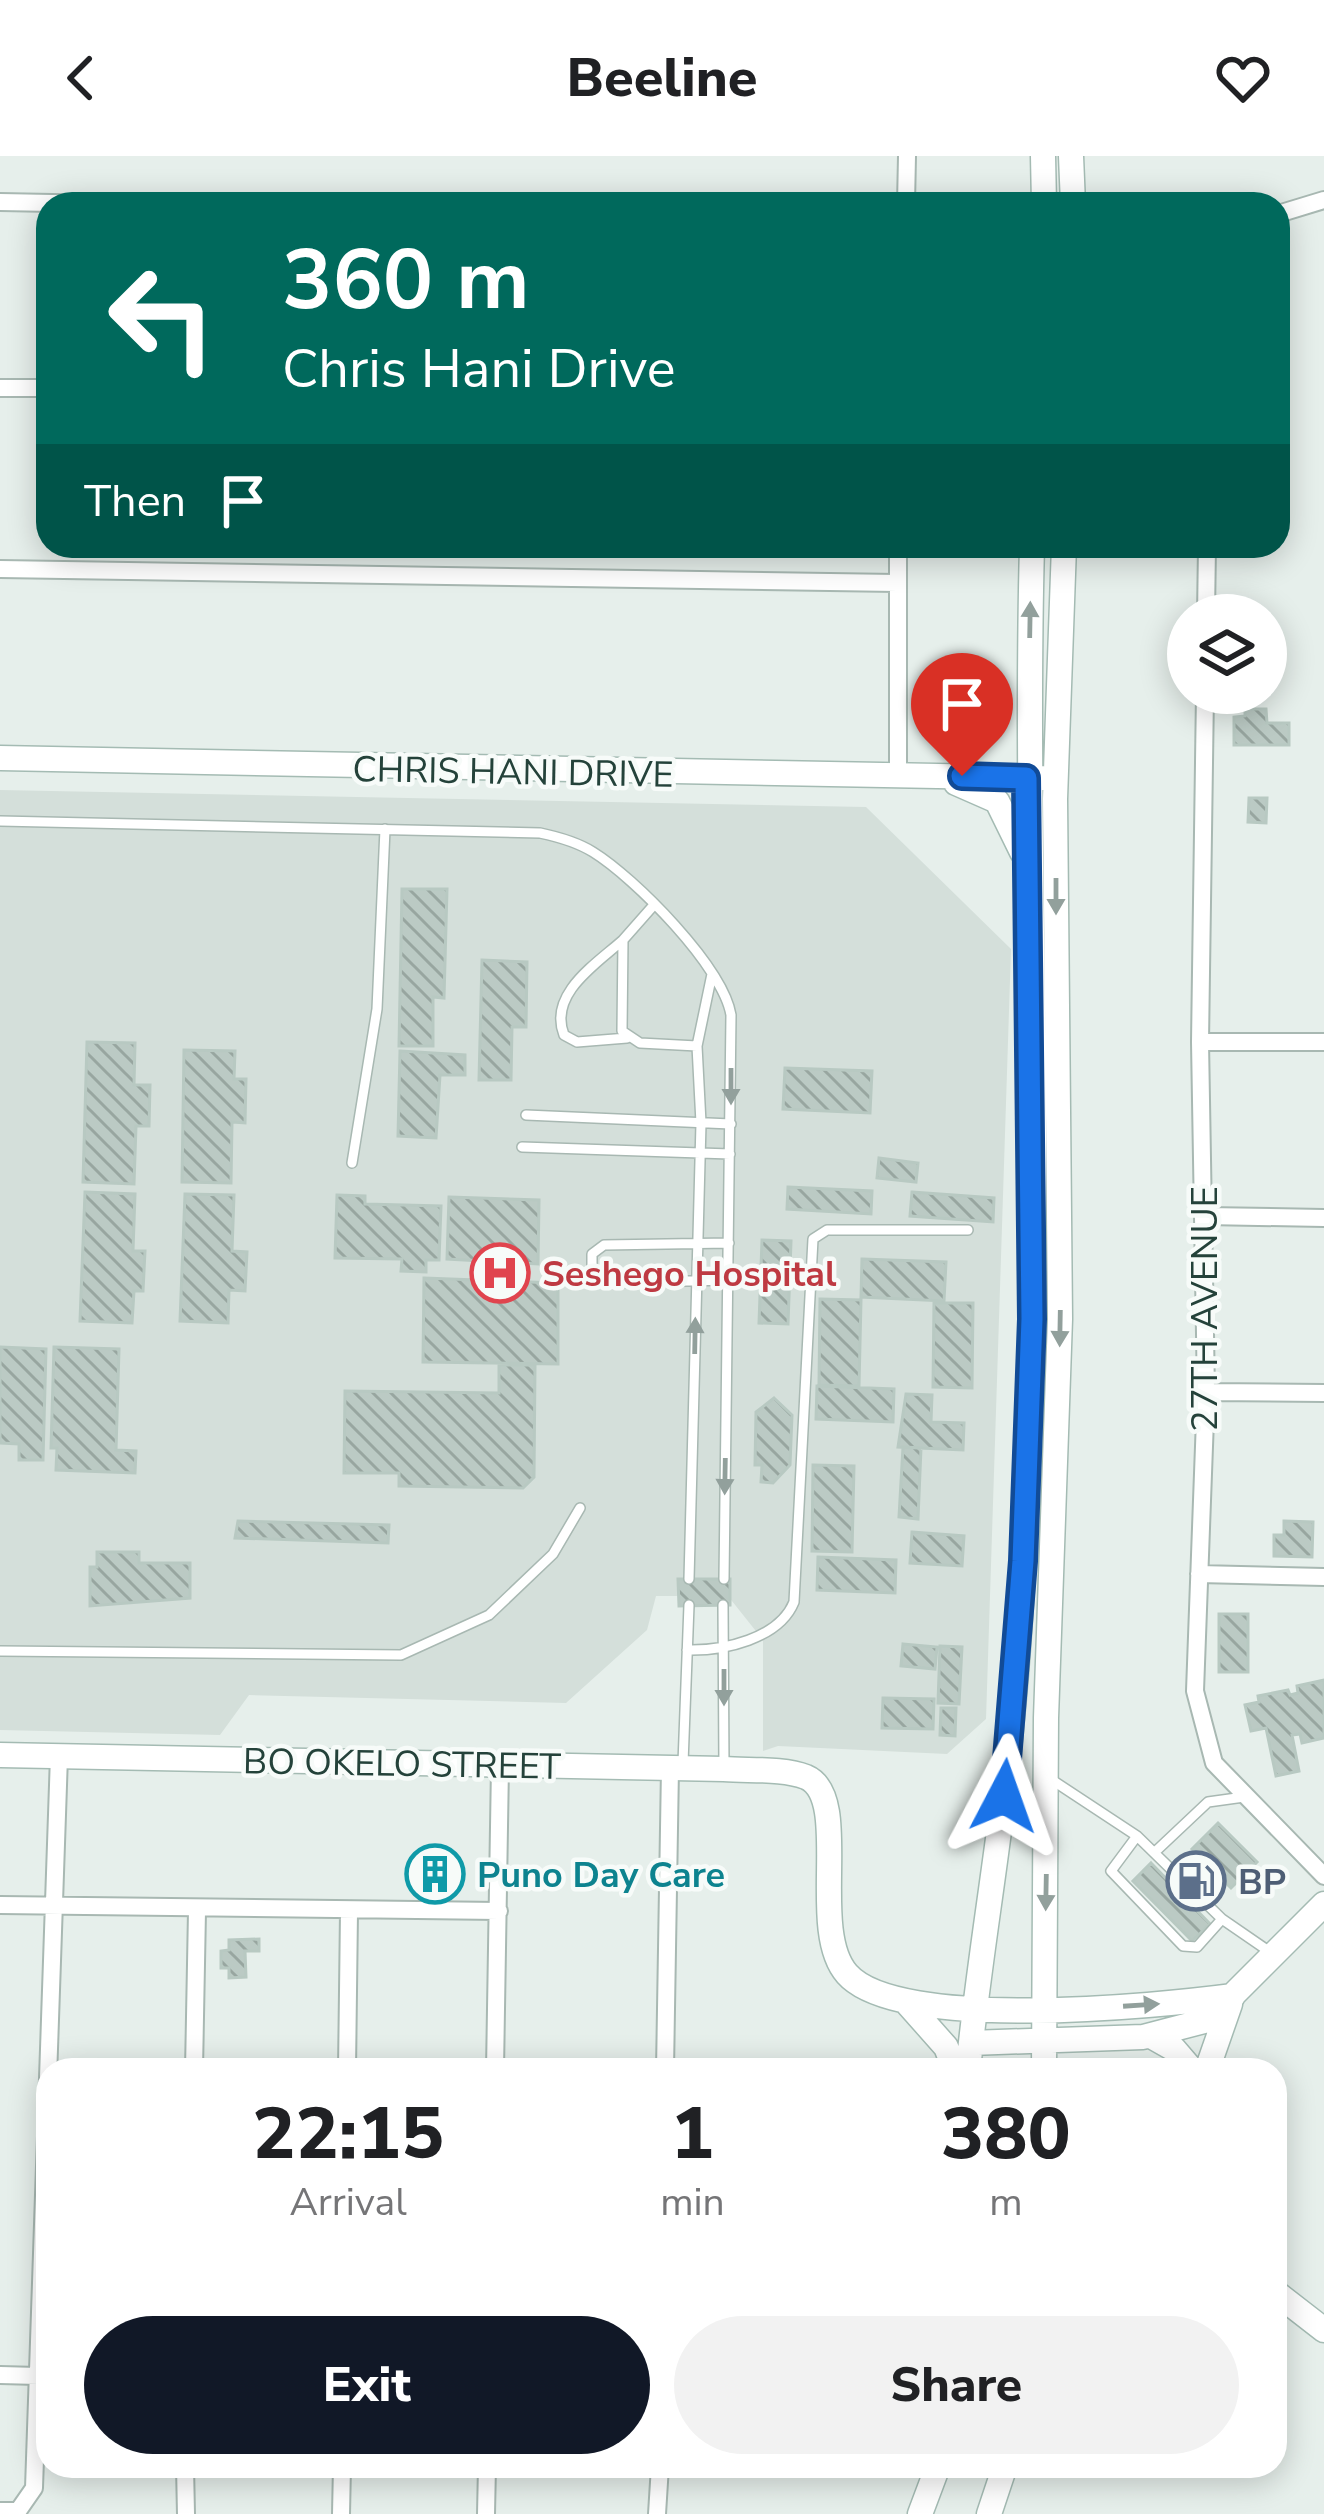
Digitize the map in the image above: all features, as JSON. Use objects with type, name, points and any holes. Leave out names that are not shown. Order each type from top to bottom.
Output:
[{"type":"main road","points":[[1043,156],[1044,192]]},
{"type":"main road","points":[[1071,156],[1072,192]]},
{"type":"main road","points":[[969,2058],[1004,1796],[1023,1561],[1034,1203],[1026,778],[1032,558]]},
{"type":"main road","points":[[1045,2058],[1046,1778],[1060,1319],[1056,778],[1064,558]]},
{"type":"main road","name":"CHRIS HANI DRIVE","points":[[0,758],[1056,778]]},
{"type":"main road","points":[[929,775],[997,801],[1027,866]]},
{"type":"main road","name":"BO OKELO STREET","points":[[0,1755],[724,1769],[803,1776],[825,1799],[829,1821],[829,1948],[850,1978],[880,1996],[907,2003]]},
{"type":"main road","points":[[970,2043],[1151,2036],[1208,2020],[1324,1904]]},
{"type":"main road","points":[[907,2003],[974,2009],[1136,2007],[1233,1996]]},
{"type":"main road","points":[[1211,2058],[1233,1996]]},
{"type":"main road","points":[[907,2003],[950,2058]]},
{"type":"main road","points":[[1151,2036],[1178,2058]]},
{"type":"main road","points":[[1287,2301],[1324,2330]]},
{"type":"main road","points":[[920,2514],[934,2478]]},
{"type":"main road","points":[[989,2514],[1001,2478]]},
{"type":"street","points":[[907,192],[909,156]]},
{"type":"street","points":[[1290,210],[1324,200]]},
{"type":"street","points":[[0,202],[36,203]]},
{"type":"street","points":[[0,388],[36,388]]},
{"type":"street","points":[[898,558],[898,777]]},
{"type":"street","points":[[1206,594],[1207,558]]},
{"type":"street","points":[[0,569],[897,583]]},
{"type":"street","name":"27TH AVENUE","points":[[1205,714],[1200,1042],[1206,1392],[1198,1718],[1214,1763],[1324,1876]]},
{"type":"street","points":[[1200,1042],[1324,1042]]},
{"type":"street","points":[[1205,1216],[1324,1218]]},
{"type":"street","points":[[1206,1392],[1324,1394]]},
{"type":"street","points":[[1199,1574],[1324,1576]]},
{"type":"street","points":[[47,2058],[59,1756]]},
{"type":"street","points":[[495,2058],[500,1766]]},
{"type":"street","points":[[665,2058],[676,1768]]},
{"type":"street","points":[[0,1905],[197,1911],[499,1911]]},
{"type":"street","points":[[194,2058],[197,1911]]},
{"type":"street","points":[[347,2058],[349,1912]]},
{"type":"street","points":[[0,2375],[36,2376]]},
{"type":"street","points":[[0,2511],[18,2511],[34,2488],[36,2432]]},
{"type":"street","points":[[185,2478],[186,2514]]},
{"type":"street","points":[[341,2514],[342,2478]]},
{"type":"street","points":[[485,2514],[486,2478]]},
{"type":"street","points":[[657,2514],[659,2478]]},
{"type":"lane","points":[[0,821],[561,837],[607,862],[653,906],[712,974],[730,1015],[724,1579]]},
{"type":"lane","points":[[352,1163],[377,1009],[385,829]]},
{"type":"lane","points":[[653,906],[575,983],[560,1021],[564,1035],[578,1042],[627,1038],[697,1046]]},
{"type":"lane","points":[[623,940],[621,1024],[627,1038]]},
{"type":"lane","points":[[689,1579],[700,1153],[697,1046],[712,974]]},
{"type":"lane","points":[[526,1115],[731,1124]]},
{"type":"lane","points":[[522,1148],[730,1154]]},
{"type":"lane","points":[[687,1650],[724,1651],[783,1621],[794,1602],[812,1239],[827,1230],[968,1230]]},
{"type":"lane","points":[[729,1243],[604,1245],[592,1254],[595,1281],[729,1280]]},
{"type":"lane","points":[[0,1652],[400,1655],[489,1616],[553,1554],[580,1508]]},
{"type":"lane","points":[[676,1768],[689,1605]]},
{"type":"lane","points":[[724,1605],[724,1769]]},
{"type":"lane","points":[[1046,1778],[1137,1836],[1222,1918],[1275,1955]]},
{"type":"lane","points":[[1156,1851],[1208,1802],[1247,1797]]},
{"type":"lane","points":[[1137,1836],[1111,1865],[1113,1878],[1183,1946],[1197,1947],[1222,1918]]},
{"type":"shaded area","name":"Seshego Hospital","points":[[0,790],[866,807],[1011,949],[986,1719],[947,1754],[778,1746],[763,1751],[763,1640],[728,1596],[656,1596],[647,1630],[566,1703],[249,1695],[220,1735],[0,1730]]},
{"type":"building","points":[[1266,714],[1267,723],[1289,723],[1289,745],[1234,745],[1234,717]]},
{"type":"building","points":[[1249,798],[1267,798],[1266,823],[1248,822]]},
{"type":"building","points":[[402,889],[447,889],[444,998],[433,997],[433,1046],[399,1046]]},
{"type":"building","points":[[482,960],[527,962],[526,1027],[512,1027],[511,1080],[479,1080]]},
{"type":"building","points":[[87,1042],[135,1043],[134,1085],[150,1085],[149,1126],[136,1126],[134,1184],[83,1182]]},
{"type":"building","points":[[184,1050],[235,1051],[234,1079],[246,1079],[245,1123],[232,1122],[231,1183],[182,1182]]},
{"type":"building","points":[[400,1051],[465,1055],[465,1075],[440,1075],[436,1138],[398,1136]]},
{"type":"building","points":[[785,1068],[872,1071],[870,1113],[783,1109]]},
{"type":"building","points":[[879,1158],[918,1163],[916,1182],[877,1178]]},
{"type":"building","points":[[788,1187],[872,1191],[871,1214],[787,1209]]},
{"type":"building","points":[[85,1192],[135,1194],[133,1251],[145,1251],[143,1291],[134,1291],[132,1323],[80,1321]]},
{"type":"building","points":[[912,1192],[994,1198],[993,1222],[910,1216]]},
{"type":"building","points":[[185,1194],[234,1195],[232,1251],[247,1252],[245,1291],[229,1290],[228,1323],[180,1321]]},
{"type":"building","points":[[337,1195],[365,1196],[365,1204],[441,1206],[439,1260],[426,1260],[426,1272],[401,1271],[402,1259],[335,1258]]},
{"type":"building","points":[[449,1197],[539,1200],[538,1264],[447,1259]]},
{"type":"building","points":[[762,1240],[791,1241],[788,1324],[759,1323]]},
{"type":"building","points":[[862,1259],[946,1262],[944,1301],[861,1297]]},
{"type":"building","points":[[424,1278],[558,1283],[558,1364],[423,1362]]},
{"type":"building","points":[[820,1299],[861,1300],[859,1386],[819,1385]]},
{"type":"building","points":[[934,1303],[973,1303],[972,1388],[933,1387]]},
{"type":"building","points":[[0,1347],[46,1349],[43,1460],[19,1460],[19,1444],[0,1443]]},
{"type":"building","points":[[54,1347],[119,1349],[116,1450],[136,1451],[135,1473],[56,1470],[57,1448],[51,1448]]},
{"type":"building","points":[[499,1365],[535,1365],[534,1477],[523,1488],[399,1486],[399,1473],[344,1473],[345,1391],[499,1393]]},
{"type":"building","points":[[817,1386],[894,1389],[893,1422],[816,1419]]},
{"type":"building","points":[[906,1394],[932,1395],[931,1422],[964,1423],[963,1450],[898,1447]]},
{"type":"building","points":[[774,1398],[792,1415],[790,1465],[773,1483],[761,1482],[762,1465],[755,1465],[756,1412]]},
{"type":"building","points":[[903,1447],[921,1448],[918,1519],[899,1517]]},
{"type":"building","points":[[813,1465],[854,1466],[852,1552],[812,1551]]},
{"type":"building","points":[[238,1521],[389,1525],[388,1543],[235,1538]]},
{"type":"building","points":[[1284,1521],[1313,1522],[1312,1557],[1274,1556],[1274,1535],[1284,1535]]},
{"type":"building","points":[[912,1532],[964,1536],[962,1566],[910,1563]]},
{"type":"building","points":[[97,1552],[139,1552],[139,1563],[190,1563],[190,1598],[90,1606],[90,1567],[97,1567]]},
{"type":"building","points":[[818,1557],[896,1560],[895,1593],[817,1590]]},
{"type":"building","points":[[678,1579],[730,1579],[730,1605],[679,1606]]},
{"type":"building","points":[[1219,1614],[1248,1614],[1248,1672],[1219,1672]]},
{"type":"building","points":[[903,1644],[937,1647],[935,1669],[901,1666]]},
{"type":"building","points":[[940,1646],[962,1647],[959,1704],[938,1703]]},
{"type":"building","points":[[1324,1680],[1324,1738],[1302,1743],[1300,1734],[1292,1735],[1299,1771],[1276,1776],[1266,1728],[1251,1731],[1245,1705],[1259,1702],[1258,1696],[1288,1690],[1290,1695],[1298,1693],[1297,1686]]},
{"type":"building","points":[[883,1698],[934,1699],[933,1729],[882,1728]]},
{"type":"building","points":[[941,1708],[956,1708],[955,1736],[940,1735]]},
{"type":"building","points":[[1218,1823],[1257,1862],[1231,1888],[1192,1849]]},
{"type":"building","name":"Puno Day Care","points":[[415,1857],[455,1857],[454,1891],[415,1890]]},
{"type":"building","points":[[1151,1863],[1210,1924],[1192,1941],[1133,1881]]},
{"type":"building","points":[[259,1939],[259,1951],[245,1951],[246,1977],[229,1978],[229,1968],[221,1968],[221,1951],[229,1950],[229,1940]]},
{"type":"place","name":"Seshego Hospital","points":[[500,1273]]},
{"type":"place","name":"Puno Day Care","points":[[435,1874]]},
{"type":"place","name":"BP","points":[[1196,1881]]},
{"type":"route","points":[[962,776],[1026,778],[1032,1319],[1023,1561],[1004,1796]]}]
